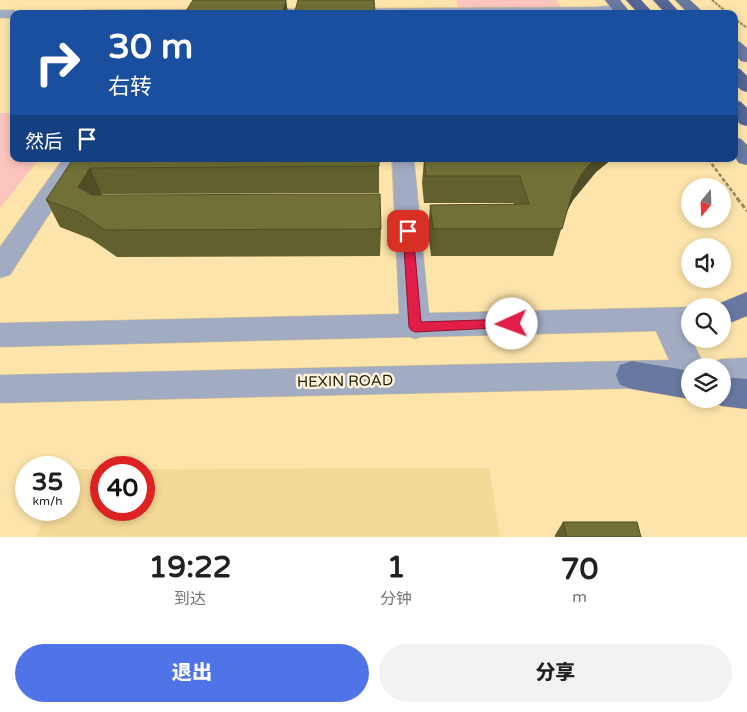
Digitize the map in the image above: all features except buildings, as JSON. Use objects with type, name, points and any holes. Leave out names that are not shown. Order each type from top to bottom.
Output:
[{"type":"highway","points":[[633,0],[642,10]]},
{"type":"highway","points":[[660,0],[670,10]]},
{"type":"highway","points":[[738,77],[747,86]]},
{"type":"highway","points":[[738,110],[747,120]]},
{"type":"main road","points":[[682,0],[693,10]]},
{"type":"main road","points":[[738,148],[747,158]]},
{"type":"main road","points":[[731,311],[747,303]]},
{"type":"main road","points":[[632,375],[681,383]]},
{"type":"main road","points":[[731,392],[747,394]]},
{"type":"street","points":[[410,10],[447,6],[546,10]]},
{"type":"street","points":[[605,10],[619,7]]},
{"type":"street","points":[[0,268],[72,162]]},
{"type":"street","points":[[402,162],[415,327]]},
{"type":"street","points":[[731,317],[747,318]]},
{"type":"street","points":[[0,335],[678,320],[687,358]]},
{"type":"street","points":[[731,373],[747,372]]},
{"type":"street","name":"HEXIN ROAD","points":[[0,390],[681,373]]},
{"type":"path","points":[[712,0],[724,10]]},
{"type":"path","points":[[710,162],[747,211]]},
{"type":"shaded area","points":[[456,0],[556,0],[561,7],[458,7]]},
{"type":"shaded area","points":[[0,113],[10,113],[10,162],[37,162],[0,208]]},
{"type":"shaded area","points":[[489,468],[500,537],[36,537],[43,521],[80,521],[80,469],[90,469],[90,521],[155,521],[155,469]]},
{"type":"route","points":[[408,231],[415,327],[512,324]]}]
